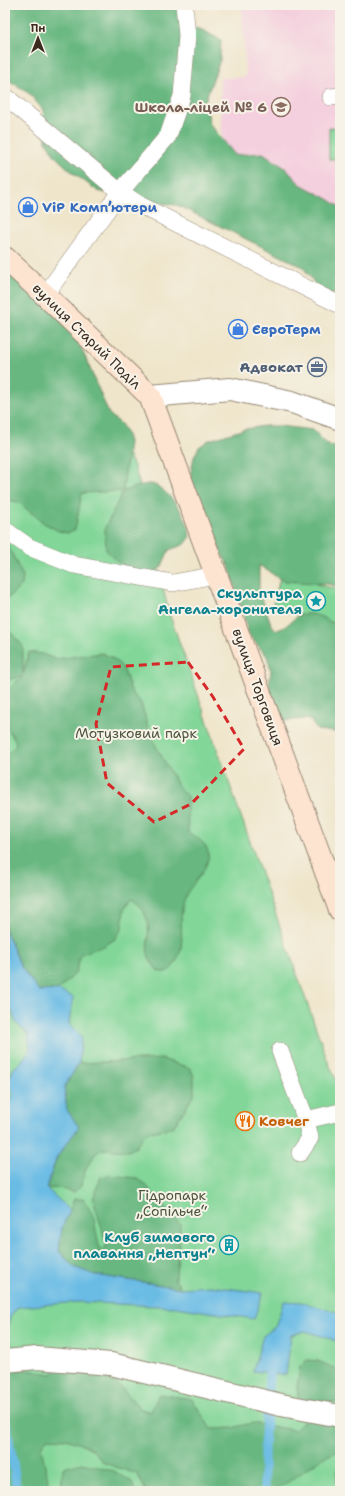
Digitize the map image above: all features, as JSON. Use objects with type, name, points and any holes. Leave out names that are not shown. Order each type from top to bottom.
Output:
[{"type":"main road","name":"вулиця Старий Поділ","points":[[5,258],[150,396]]},
{"type":"main road","name":"вулиця Торговиця","points":[[150,396],[340,910]]},
{"type":"street","name":"вулиця Старий Поділ","points":[[150,396],[230,389],[292,402],[340,419]]},
{"type":"street","points":[[5,1361],[37,1358],[111,1364],[281,1405],[340,1416]]},
{"type":"lane","points":[[45,295],[120,192],[168,136],[182,96],[187,36],[184,5]]},
{"type":"lane","points":[[5,96],[120,192],[140,205],[340,304]]},
{"type":"lane","points":[[5,530],[29,547],[74,565],[173,583],[216,574]]},
{"type":"lane","points":[[280,1051],[306,1120],[310,1138],[300,1153]]},
{"type":"lane","points":[[306,1120],[340,1112]]},
{"type":"highlighted area","points":[[188,662],[213,697],[244,749],[191,804],[154,822],[107,783],[96,724],[111,667]]},
{"type":"shaded area","name":"Школа-ліцей № 6","points":[[242,5],[340,5],[340,220],[224,151],[220,78],[246,77]]},
{"type":"green space","points":[[5,5],[188,5],[183,28],[200,29],[221,40],[220,60],[205,101],[210,124],[235,155],[263,153],[285,168],[300,184],[340,207],[340,295],[320,291],[303,267],[177,205],[137,201],[98,191],[73,173],[55,156],[46,141],[43,110],[28,92],[5,78]]},
{"type":"green space","points":[[340,127],[340,159],[329,159],[329,128]]},
{"type":"green space","points":[[5,254],[78,340],[109,414],[121,424],[126,432],[129,442],[123,491],[82,493],[75,530],[67,533],[59,531],[44,523],[18,502],[5,500]]},
{"type":"green space","name":"Гідропарк „Сопільче“","points":[[5,310],[109,418],[134,466],[155,536],[157,563],[169,613],[328,1062],[340,1088],[340,1491],[5,1491]]},
{"type":"green space","points":[[265,426],[313,430],[328,445],[340,448],[340,587],[328,584],[283,581],[259,565],[259,590],[271,624],[276,630],[284,627],[299,615],[305,614],[311,614],[323,618],[340,627],[340,731],[334,732],[317,730],[310,720],[304,719],[280,721],[271,707],[269,684],[271,671],[267,656],[249,635],[229,566],[222,555],[214,533],[192,496],[190,476],[194,457],[199,447],[209,440],[245,429]]},
{"type":"green space","points":[[147,484],[157,486],[180,509],[189,529],[189,537],[186,543],[169,550],[161,568],[144,575],[118,562],[106,550],[105,528],[123,491]]},
{"type":"green space","points":[[5,540],[23,576],[22,585],[5,601]]},
{"type":"green space","points":[[281,575],[340,590],[340,625],[272,608]]},
{"type":"green space","name":"Мотузковий парк","points":[[5,626],[23,646],[23,674],[29,652],[42,654],[55,659],[102,653],[114,659],[123,668],[132,693],[141,703],[151,737],[181,791],[187,795],[188,832],[205,845],[208,852],[208,858],[203,872],[185,897],[181,917],[182,939],[180,953],[177,960],[168,971],[159,971],[150,960],[147,948],[147,920],[141,908],[131,899],[124,909],[122,929],[115,939],[104,946],[81,954],[76,972],[58,990],[39,991],[21,967],[5,929],[5,836],[8,835],[5,824],[5,756],[16,745],[15,740],[5,725],[5,698],[7,692],[22,676],[5,681]]},
{"type":"green space","points":[[162,1059],[190,1068],[194,1076],[194,1095],[174,1126],[148,1132],[136,1147],[129,1151],[104,1149],[96,1153],[86,1168],[81,1186],[74,1192],[58,1188],[46,1189],[57,1157],[79,1127],[67,1110],[64,1087],[79,1063]]},
{"type":"green space","points":[[109,1175],[136,1178],[144,1183],[180,1224],[179,1252],[175,1280],[181,1288],[95,1275],[74,1267],[59,1251],[62,1228],[74,1199],[83,1199],[93,1215],[100,1251],[107,1246],[93,1199],[101,1177]]},
{"type":"green space","points":[[307,1360],[318,1361],[340,1369],[340,1402],[307,1403],[298,1398],[297,1388],[300,1367]]},
{"type":"green space","points":[[58,1367],[80,1367],[119,1385],[141,1409],[151,1412],[159,1394],[192,1399],[211,1429],[232,1428],[252,1423],[295,1430],[309,1416],[340,1407],[340,1451],[324,1457],[275,1491],[146,1491],[137,1474],[104,1463],[92,1449],[66,1439],[47,1438],[41,1448],[48,1479],[47,1491],[5,1491],[5,1369],[19,1369],[52,1374]]},
{"type":"green space","points":[[82,1463],[114,1471],[132,1482],[135,1491],[61,1491],[63,1468]]},
{"type":"green space","points":[[340,1468],[340,1491],[337,1491],[337,1471]]},
{"type":"water","points":[[5,929],[21,967],[39,991],[58,990],[73,997],[69,1024],[82,1037],[79,1063],[64,1087],[67,1110],[79,1127],[57,1157],[46,1188],[70,1210],[62,1228],[59,1251],[74,1267],[95,1275],[181,1288],[211,1286],[263,1293],[254,1319],[176,1307],[79,1302],[18,1307],[10,1317],[5,1338],[5,1103],[13,1096],[8,1083],[13,1069],[21,1062],[30,1049],[28,1034],[16,1023],[8,1001],[5,999]]},
{"type":"water","points":[[284,1301],[301,1302],[340,1313],[340,1342],[305,1331],[291,1335],[286,1375],[253,1371],[263,1336],[275,1327]]},
{"type":"waterway","points":[[264,1491],[264,1448],[270,1365]]},
{"type":"waterway","points":[[5,1419],[17,1491]]},
{"type":"place","name":"Школа-ліцей № 6","points":[[281,107]]},
{"type":"place","name":"ViP Комп’ютери","points":[[28,207]]},
{"type":"place","name":"ЄвроТерм","points":[[238,329]]},
{"type":"place","name":"Адвокат","points":[[317,367]]},
{"type":"place","name":"Скульптура Ангела-хоронителя","points":[[316,601]]},
{"type":"place","name":"Ковчег","points":[[245,1121]]},
{"type":"place","name":"Клуб зимового плавання „Нептун“","points":[[229,1245]]}]
